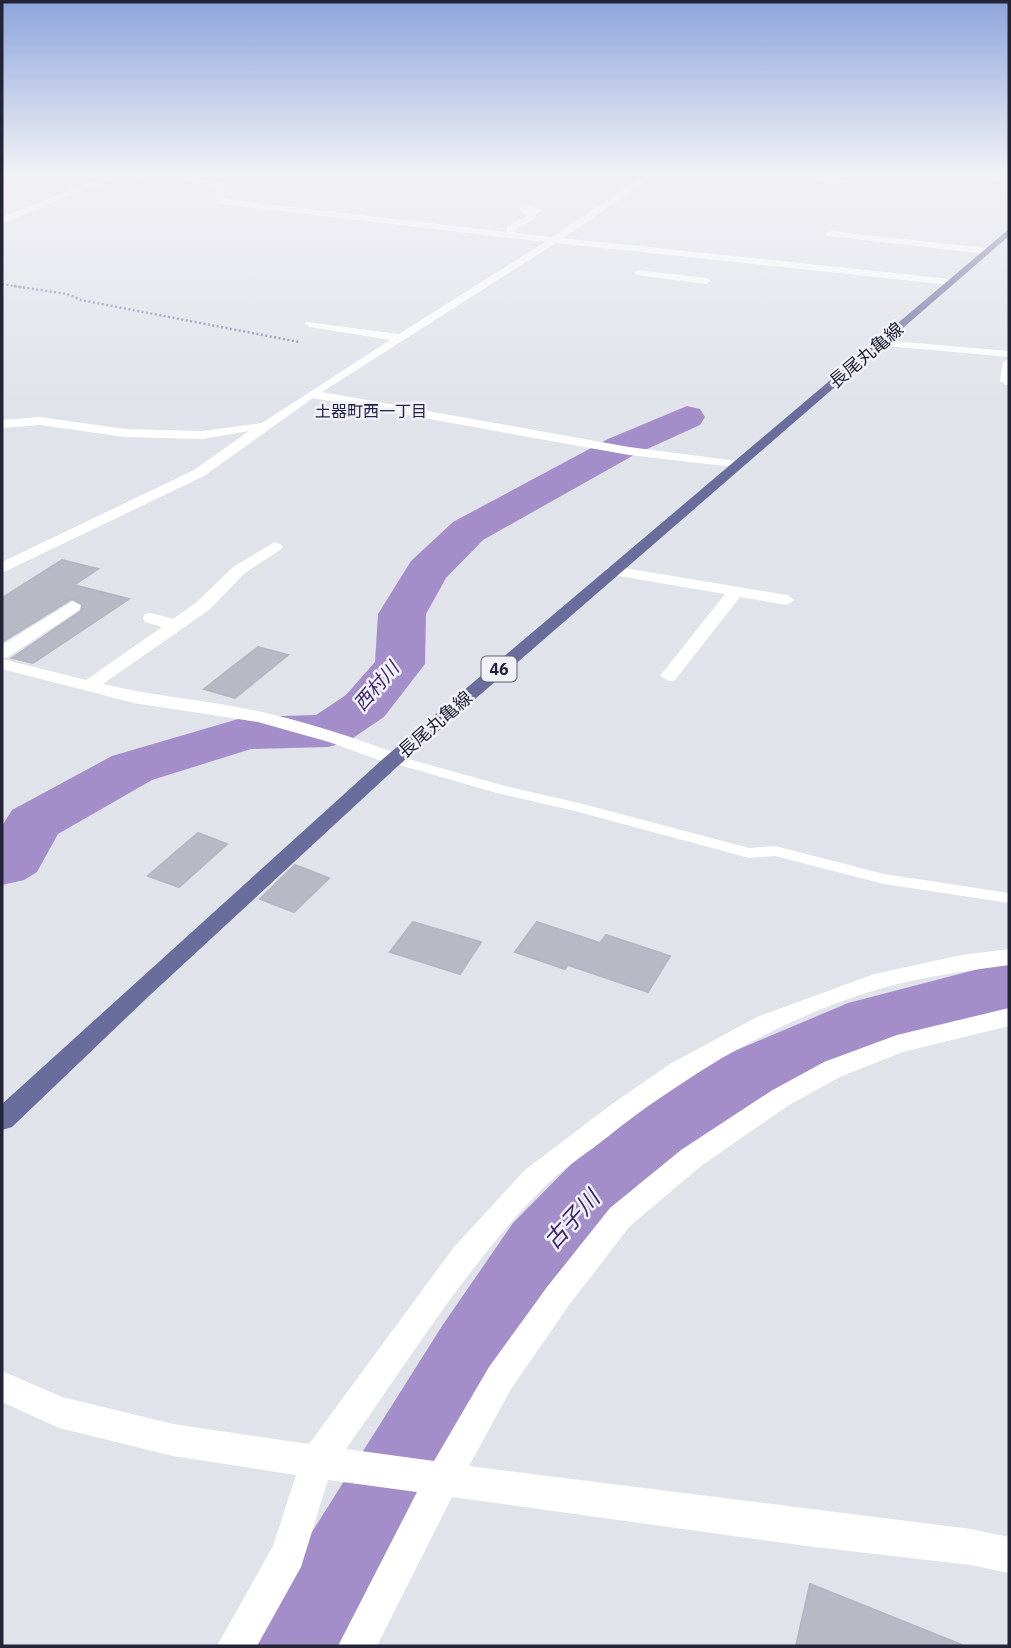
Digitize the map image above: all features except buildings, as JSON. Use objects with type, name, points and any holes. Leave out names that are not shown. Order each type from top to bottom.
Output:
[{"type":"main road","name":"長尾丸亀線","points":[[2,1120],[140,990],[394,759],[991,248]]},
{"type":"street","points":[[2,568],[199,473],[310,394],[539,248]]},
{"type":"street","points":[[600,248],[718,270]]},
{"type":"street","points":[[961,248],[987,251]]},
{"type":"street","points":[[692,293],[718,270]]},
{"type":"street","points":[[639,274],[718,270],[951,282]]},
{"type":"street","points":[[310,324],[400,338]]},
{"type":"street","points":[[880,343],[1009,354]]},
{"type":"street","points":[[1006,380],[1009,362]]},
{"type":"street","points":[[310,394],[629,451],[737,465]]},
{"type":"street","points":[[2,424],[40,421],[125,433],[202,435],[265,426]]},
{"type":"street","points":[[90,685],[203,606],[239,570],[275,547]]},
{"type":"street","points":[[220,567],[239,570]]},
{"type":"street","points":[[613,571],[787,600]]},
{"type":"street","points":[[669,676],[736,591]]},
{"type":"street","points":[[2,653],[73,606]]},
{"type":"street","points":[[151,618],[175,625]]},
{"type":"street","points":[[2,664],[134,697],[260,717],[394,759]]},
{"type":"street","points":[[236,1646],[288,1555],[328,1463],[465,1256],[535,1178],[621,1111],[679,1072],[766,1023],[874,982],[962,963],[1009,957]]},
{"type":"street","points":[[357,1646],[435,1476],[558,1296],[620,1217],[691,1158],[780,1098],[833,1069],[897,1044],[1009,1017]]},
{"type":"street","points":[[2,1386],[59,1412],[161,1437],[328,1463],[792,1526],[971,1547],[1009,1555]]},
{"type":"lane","points":[[394,759],[502,790],[578,807],[750,853],[775,851],[884,879],[1009,898]]},
{"type":"path","points":[[2,284],[67,294],[81,300],[306,343]]},
{"type":"waterway","name":"西村川","points":[[2,866],[15,858],[33,823],[132,768],[245,733],[273,730],[328,731],[365,706],[400,664],[402,614],[427,571],[468,531],[621,447],[687,417]]},
{"type":"waterway","name":"古子川","points":[[302,1646],[474,1355],[543,1248],[620,1165],[751,1075],[873,1021],[1009,985]]},
{"type":"district","name":"土器町西一丁目","points":[[371,411]]}]
